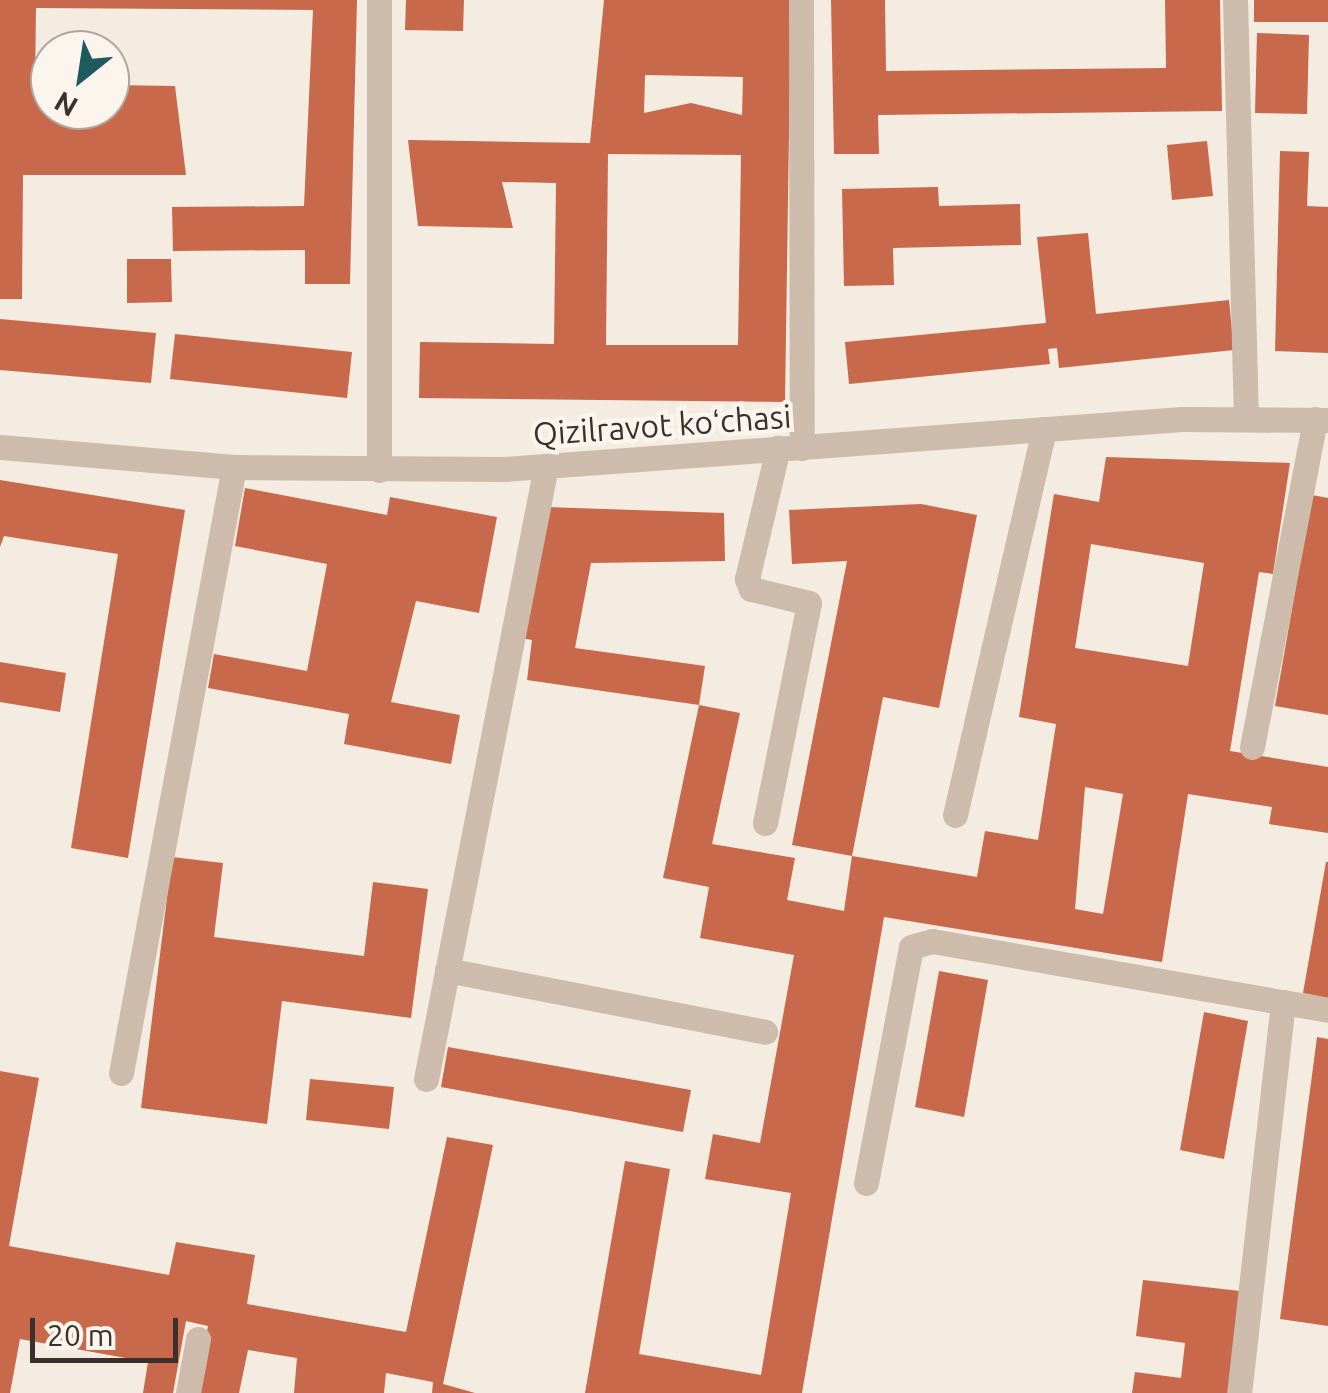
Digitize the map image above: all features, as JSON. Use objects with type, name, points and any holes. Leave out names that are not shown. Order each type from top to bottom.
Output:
[{"type":"street","points":[[379,0],[379,470]]},
{"type":"street","points":[[765,823],[809,604],[752,589],[747,579],[790,448],[802,0]]},
{"type":"street","points":[[1235,0],[1246,419]]},
{"type":"street","points":[[1252,747],[1322,419]]},
{"type":"street","name":"Qizilravot koʻchasi","points":[[0,447],[234,467],[379,470],[546,466],[1044,429],[1322,419]]},
{"type":"street","points":[[955,814],[1044,429]]},
{"type":"street","points":[[426,1079],[546,466]]},
{"type":"street","points":[[120,1072],[234,467]]},
{"type":"street","points":[[866,1183],[911,947],[932,941],[1328,1010]]},
{"type":"street","points":[[447,970],[764,1032]]},
{"type":"street","points":[[1239,1393],[1283,1002]]},
{"type":"street","points":[[188,1393],[198,1339]]},
{"type":"building","points":[[0,0],[357,0],[350,284],[305,284],[305,250],[173,251],[172,207],[304,206],[313,10],[36,8],[36,30],[30,30],[30,130],[130,130],[130,85],[175,86],[186,175],[23,175],[22,299],[0,299]]},
{"type":"building","points":[[406,0],[464,0],[463,31],[405,30]]},
{"type":"building","points":[[604,0],[791,0],[785,402],[419,398],[420,342],[554,344],[556,183],[502,182],[513,228],[418,226],[408,140],[590,143]],"holes":[[[645,75],[743,77],[742,115],[691,103],[644,113]],[[608,154],[741,155],[738,345],[606,345]]]},
{"type":"building","points":[[831,0],[885,0],[886,71],[1166,68],[1165,0],[1220,0],[1222,111],[878,115],[879,154],[834,154]]},
{"type":"building","points":[[1254,0],[1328,0],[1328,22],[1254,22]]},
{"type":"building","points":[[1257,33],[1309,35],[1307,114],[1255,113]]},
{"type":"building","points":[[1207,141],[1213,196],[1172,200],[1167,145]]},
{"type":"building","points":[[1280,151],[1309,152],[1307,206],[1328,207],[1328,353],[1275,351]]},
{"type":"building","points":[[938,187],[939,206],[1020,204],[1021,245],[893,248],[894,285],[844,286],[842,189]]},
{"type":"building","points":[[1088,233],[1096,314],[1229,300],[1234,350],[1059,368],[1057,348],[1048,349],[1050,364],[849,384],[845,342],[1046,323],[1037,237]]},
{"type":"building","points":[[127,259],[171,259],[172,302],[127,303]]},
{"type":"building","points":[[0,319],[156,333],[151,383],[0,370]]},
{"type":"building","points":[[175,334],[352,352],[347,398],[170,379]]},
{"type":"building","points":[[1106,457],[1290,463],[1273,574],[1259,572],[1230,751],[1328,767],[1328,833],[1269,824],[1272,807],[1188,794],[1162,962],[884,917],[802,1393],[585,1393],[625,1161],[670,1169],[639,1354],[761,1375],[791,1193],[705,1179],[713,1134],[760,1143],[794,955],[700,938],[709,887],[663,878],[699,705],[740,713],[712,844],[795,858],[787,900],[844,911],[852,856],[977,877],[985,831],[1038,840],[1056,724],[1019,717],[1054,494],[1099,502]],"holes":[[[1091,544],[1204,563],[1188,666],[1075,648]],[[1085,787],[1123,794],[1103,914],[1075,909]]]},
{"type":"building","points":[[0,480],[185,510],[128,858],[71,848],[118,554],[4,536],[0,547]]},
{"type":"building","points":[[245,488],[387,515],[390,497],[497,517],[479,613],[416,601],[391,702],[460,715],[451,764],[344,744],[349,714],[208,688],[214,654],[307,671],[327,564],[235,546]]},
{"type":"building","points":[[1312,495],[1328,498],[1328,715],[1275,706]]},
{"type":"building","points":[[921,504],[977,515],[939,708],[883,697],[852,856],[792,845],[847,561],[792,564],[789,510]]},
{"type":"building","points":[[545,507],[724,513],[725,561],[591,563],[575,648],[705,666],[699,705],[527,680],[532,640],[521,638]]},
{"type":"building","points":[[0,662],[66,673],[60,712],[0,702]]},
{"type":"building","points":[[172,857],[223,863],[214,937],[364,956],[373,882],[428,889],[411,1018],[282,1001],[267,1124],[141,1108]]},
{"type":"building","points":[[1328,862],[1328,998],[1303,993]]},
{"type":"building","points":[[939,971],[988,980],[964,1117],[915,1107]]},
{"type":"building","points":[[1204,1012],[1248,1021],[1224,1159],[1180,1150]]},
{"type":"building","points":[[1317,1037],[1328,1039],[1328,1326],[1280,1319]]},
{"type":"building","points":[[448,1047],[691,1090],[683,1132],[441,1087]]},
{"type":"building","points":[[0,1071],[39,1078],[9,1246],[169,1275],[176,1242],[255,1255],[247,1304],[406,1332],[447,1137],[493,1145],[443,1384],[475,1393],[432,1393],[433,1382],[386,1373],[384,1393],[294,1393],[297,1358],[248,1350],[239,1393],[194,1393],[208,1326],[186,1321],[173,1393],[143,1393],[148,1362],[20,1339],[10,1393],[0,1393]]},
{"type":"building","points":[[310,1079],[394,1087],[389,1129],[306,1120]]},
{"type":"building","points":[[1143,1280],[1240,1291],[1228,1393],[1132,1393],[1135,1372],[1181,1378],[1185,1343],[1136,1336]]}]
